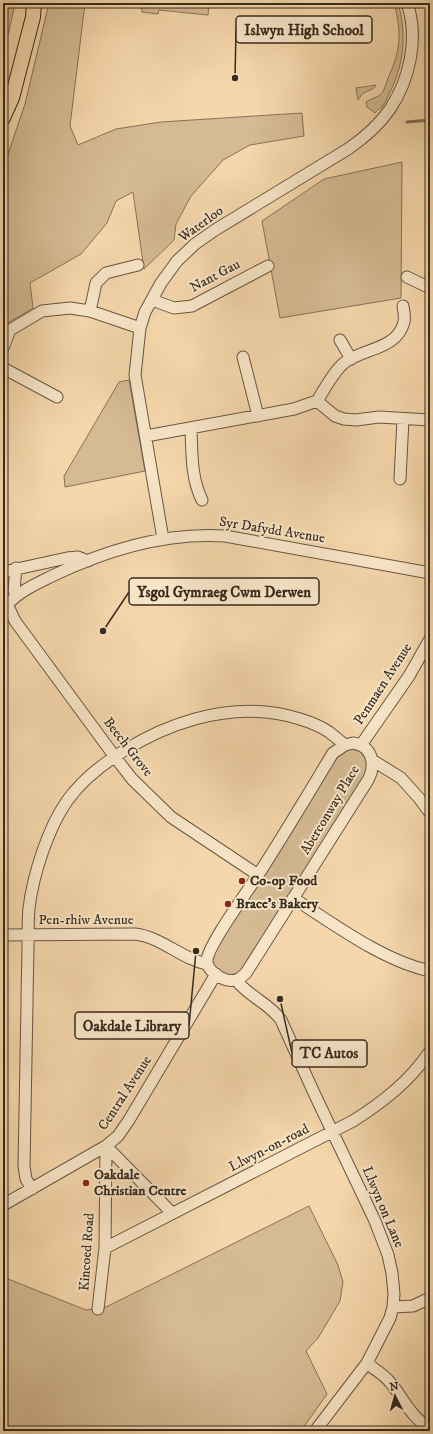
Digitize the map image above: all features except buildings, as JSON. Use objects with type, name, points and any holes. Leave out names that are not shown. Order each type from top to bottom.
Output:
[{"type":"main road","points":[[3,118],[12,98],[33,17],[34,3]]},
{"type":"street","name":"Waterloo","points":[[164,539],[135,375],[140,328],[146,312],[161,283],[177,261],[195,244],[248,209],[348,149],[362,139],[377,125],[390,109],[401,89],[408,67],[412,27],[407,3]]},
{"type":"street","points":[[90,311],[96,282],[106,274],[138,265]]},
{"type":"street","name":"Nant Gau","points":[[152,300],[174,308],[192,306],[268,266]]},
{"type":"street","points":[[407,278],[430,288]]},
{"type":"street","points":[[146,436],[294,409],[317,401],[336,372],[344,363],[394,339],[404,321],[404,306]]},
{"type":"street","points":[[3,348],[10,330],[42,311],[70,308],[90,311],[140,328]]},
{"type":"street","points":[[340,340],[351,359]]},
{"type":"street","points":[[243,357],[258,416]]},
{"type":"street","points":[[3,368],[57,397]]},
{"type":"street","points":[[317,401],[335,416],[344,419],[356,420],[379,417],[430,420]]},
{"type":"street","points":[[400,479],[403,419]]},
{"type":"street","points":[[191,428],[192,463],[198,492],[202,500]]},
{"type":"street","name":"Syr Dafydd Avenue","points":[[5,607],[16,596],[35,584],[116,550],[144,542],[207,535],[225,536],[430,573]]},
{"type":"street","points":[[3,572],[67,558],[78,557],[88,561]]},
{"type":"street","points":[[16,568],[14,590],[16,596]]},
{"type":"street","name":"Beech Grove","points":[[5,607],[132,779],[171,817],[258,875]]},
{"type":"street","name":"Penmaen Avenue","points":[[361,745],[409,676],[430,639]]},
{"type":"street","points":[[32,1189],[26,1179],[24,1166],[29,908],[39,862],[55,822],[67,802],[82,784],[115,757],[148,737],[172,726],[203,717],[237,711],[272,712],[318,726],[328,731],[345,744]]},
{"type":"street","name":"Aberconway Place","points":[[207,964],[209,953],[225,926],[333,753],[345,744],[353,743],[361,745],[370,755],[372,760],[372,772],[368,780],[252,964],[246,973],[240,979],[236,980]]},
{"type":"street","points":[[372,760],[401,778],[430,813]]},
{"type":"street","points":[[293,898],[358,939],[394,959],[417,968],[430,971]]},
{"type":"street","name":"Pen-rhiw Avenue","points":[[3,935],[146,935],[196,962],[207,964],[210,969],[225,980],[236,980],[243,989],[275,1011],[281,1020],[333,1132]]},
{"type":"street","name":"Central Avenue","points":[[3,1205],[106,1146],[118,1136],[216,974]]},
{"type":"street","name":"Llwyn-on-road","points":[[105,1248],[333,1132],[374,1108],[396,1091],[415,1071],[430,1051]]},
{"type":"street","name":"Llwyn on Lane","points":[[315,1431],[367,1363],[390,1318],[394,1294],[388,1255],[375,1221],[333,1132]]},
{"type":"street","points":[[106,1146],[172,1213]]},
{"type":"street","name":"Kincoed Road","points":[[98,1309],[105,1248],[106,1146]]},
{"type":"street","points":[[393,1307],[412,1306],[430,1298]]},
{"type":"street","points":[[367,1363],[388,1381],[413,1415],[430,1428]]},
{"type":"shaded area","points":[[3,3],[15,3],[9,31],[3,47]]},
{"type":"shaded area","points":[[49,3],[85,3],[70,126],[78,145],[116,129],[161,122],[302,113],[304,136],[250,145],[223,160],[191,196],[176,224],[174,240],[144,269],[133,192],[116,201],[107,223],[81,254],[30,283],[33,308],[6,324],[3,330],[3,169],[25,104]]},
{"type":"shaded area","points":[[92,3],[209,3],[208,15],[159,10],[158,14],[142,12],[142,8]]},
{"type":"shaded area","points":[[394,3],[398,3],[401,15],[403,38],[401,61],[394,83],[386,100],[382,107],[375,113],[367,107],[366,102],[379,96],[385,88],[398,50],[399,33]]},
{"type":"shaded area","points":[[376,85],[374,88],[362,94],[358,100],[356,88]]},
{"type":"shaded area","points":[[402,162],[401,298],[280,318],[262,221],[324,179]]},
{"type":"shaded area","points":[[129,380],[145,471],[65,487],[64,476],[119,382]]},
{"type":"shaded area","points":[[351,749],[360,752],[365,757],[367,765],[366,774],[243,969],[232,975],[221,973],[215,968],[212,962],[212,956],[217,946],[338,756],[345,750]]},
{"type":"shaded area","points":[[309,1206],[338,1265],[343,1282],[340,1301],[318,1338],[306,1351],[327,1394],[301,1431],[3,1431],[3,1277],[86,1310],[106,1307]]},
{"type":"waterway","points":[[407,122],[430,120]]},
{"type":"place","name":"Islwyn High School","points":[[235,78]]},
{"type":"place","name":"Ysgol Gymraeg Cwm Derwen","points":[[103,631]]},
{"type":"place","name":"Co-op Food","points":[[242,881]]},
{"type":"place","name":"Brace's Bakery","points":[[228,904]]},
{"type":"place","name":"Oakdale Library","points":[[196,951]]},
{"type":"place","name":"TC Autos","points":[[280,999]]},
{"type":"place","name":"Oakdale Christian Centre","points":[[86,1183]]}]
